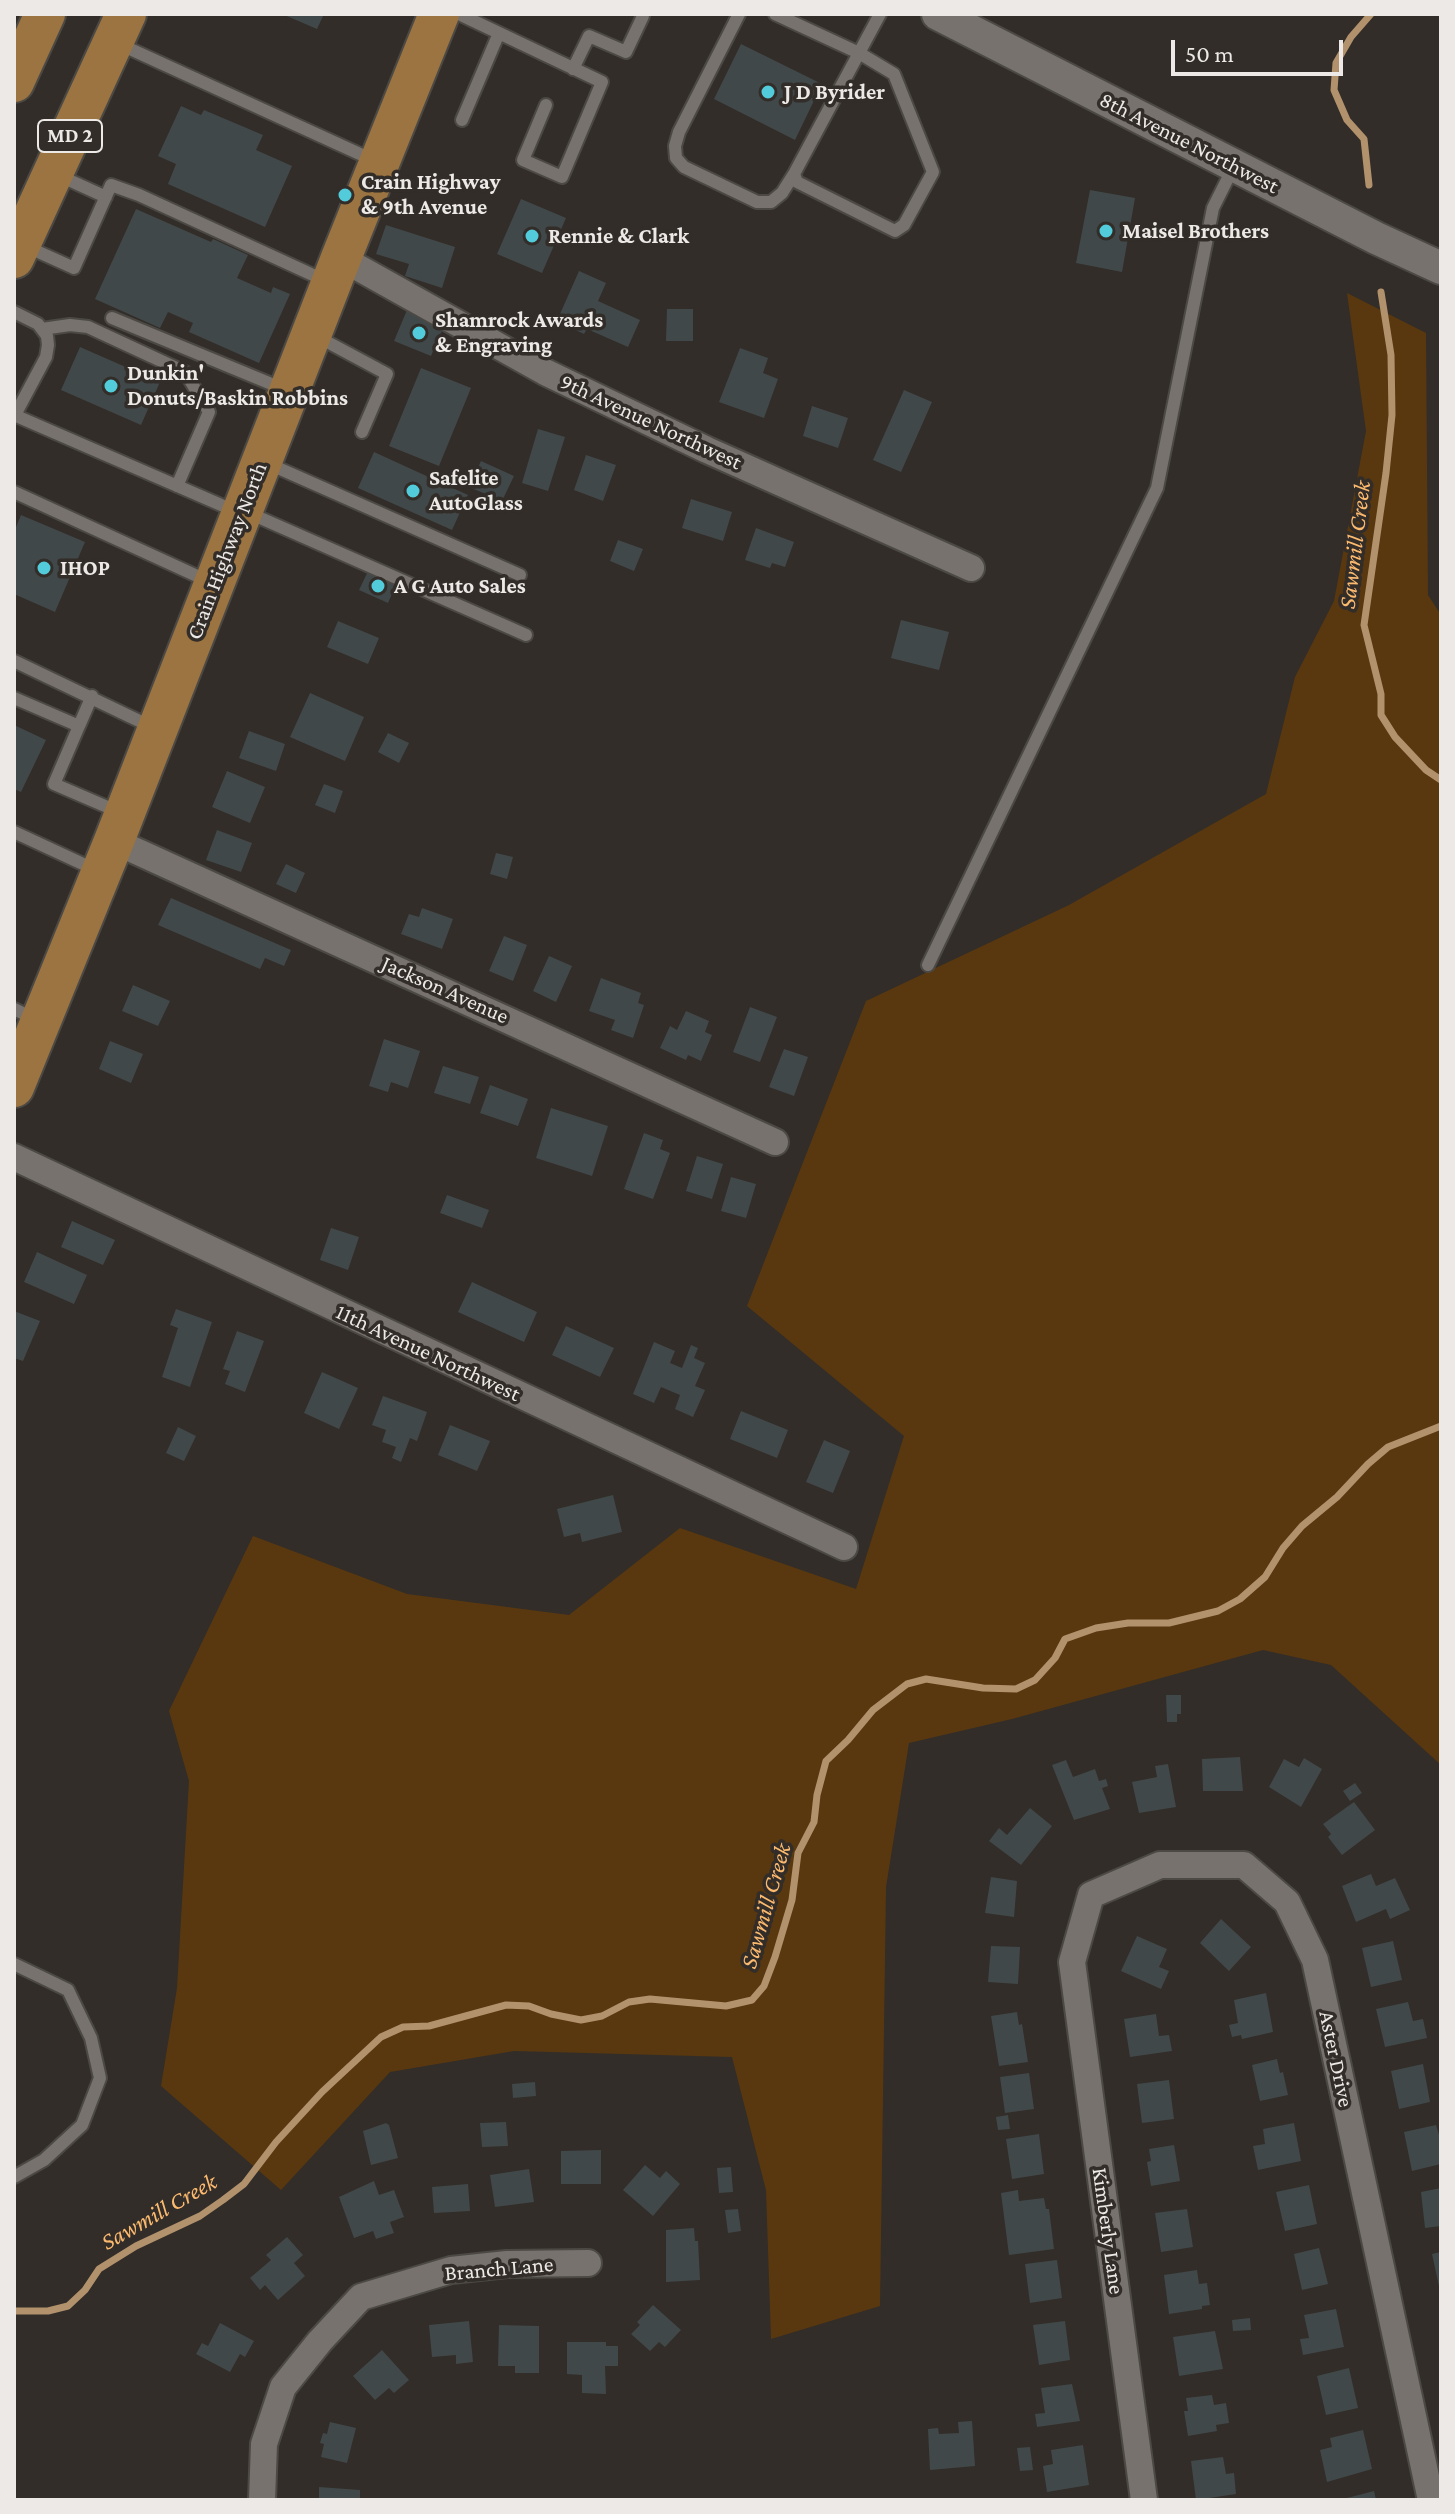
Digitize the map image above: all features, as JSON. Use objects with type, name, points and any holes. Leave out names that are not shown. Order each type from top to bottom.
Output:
[{"type":"main road","points":[[17,68],[45,14]]},
{"type":"main road","name":"Crain Highway North","points":[[14,1087],[27,1015],[113,842],[439,14]]},
{"type":"main road","name":"MD 2","points":[[17,251],[120,28]]},
{"type":"street","name":"8th Avenue Northwest","points":[[938,14],[1376,238],[1441,268]]},
{"type":"street","name":"9th Avenue Northwest","points":[[336,270],[707,450],[971,568]]},
{"type":"street","name":"Jackson Avenue","points":[[113,842],[775,1142]]},
{"type":"street","name":"11th Avenue Northwest","points":[[14,1157],[844,1547]]},
{"type":"street","name":"Aster Drive","points":[[1072,1962],[1091,1895],[1160,1865],[1244,1865],[1287,1902],[1315,1960],[1431,2500]]},
{"type":"street","name":"Kimberly Lane","points":[[1072,1962],[1144,2500]]},
{"type":"street","name":"Branch Lane","points":[[262,2500],[264,2444],[283,2387],[361,2297],[451,2270],[507,2264],[588,2263]]},
{"type":"lane","points":[[459,14],[602,82],[562,177],[523,160],[546,105]]},
{"type":"lane","points":[[739,14],[679,132],[676,158],[684,167],[757,202],[771,202],[782,193],[794,174],[880,14]]},
{"type":"lane","points":[[775,14],[859,53],[894,74],[933,172],[904,225],[895,231],[797,182],[794,174]]},
{"type":"lane","points":[[573,69],[589,36],[626,52],[643,16]]},
{"type":"lane","points":[[120,28],[379,163]]},
{"type":"lane","points":[[462,120],[499,33]]},
{"type":"lane","points":[[928,965],[1157,488],[1213,208],[1234,166]]},
{"type":"lane","points":[[53,173],[106,197]]},
{"type":"lane","points":[[17,251],[74,268],[111,185],[336,270]]},
{"type":"lane","points":[[14,312],[38,324],[47,336],[46,357],[14,415],[526,635]]},
{"type":"lane","points":[[112,318],[289,391]]},
{"type":"lane","points":[[42,329],[70,325],[88,327],[185,372],[209,412],[177,486]]},
{"type":"lane","points":[[311,333],[387,374],[362,432]]},
{"type":"lane","points":[[262,461],[520,575]]},
{"type":"lane","points":[[14,492],[215,583]]},
{"type":"lane","points":[[14,661],[157,729]]},
{"type":"lane","points":[[92,696],[54,784],[113,842]]},
{"type":"lane","points":[[14,698],[79,726]]},
{"type":"lane","points":[[14,832],[113,842]]},
{"type":"lane","points":[[14,1964],[68,1990],[91,2038],[100,2078],[82,2125],[44,2160],[14,2177]]},
{"type":"shaded area","points":[[1347,293],[1426,333],[1428,595],[1441,615],[1441,1765],[1331,1665],[1263,1650],[1012,1719],[909,1743],[886,1887],[880,2306],[771,2339],[766,2190],[732,2057],[514,2051],[390,2072],[281,2190],[161,2086],[177,1988],[189,1781],[169,1711],[253,1536],[407,1594],[569,1615],[680,1528],[856,1589],[904,1436],[747,1306],[866,1001],[1069,905],[1266,794],[1295,677],[1334,601],[1366,431]]},
{"type":"building","points":[[282,14],[324,14],[317,29]]},
{"type":"building","name":"J D Byrider","points":[[741,44],[822,84],[795,140],[714,99]]},
{"type":"building","points":[[181,106],[201,115],[204,110],[263,135],[256,150],[292,166],[265,227],[168,184],[176,164],[158,156]]},
{"type":"building","name":"Maisel Brothers","points":[[1090,190],[1135,198],[1122,272],[1076,263]]},
{"type":"building","name":"Rennie & Clark","points":[[521,199],[566,218],[542,273],[497,254]]},
{"type":"building","points":[[136,209],[248,255],[237,278],[271,293],[273,287],[290,294],[259,363],[189,332],[193,323],[168,312],[160,328],[95,299]]},
{"type":"building","points":[[386,225],[455,247],[442,288],[405,276],[409,264],[376,254]]},
{"type":"building","points":[[579,271],[606,283],[598,301],[640,320],[628,347],[587,329],[584,334],[571,328],[574,320],[560,314]]},
{"type":"building","points":[[667,309],[693,309],[693,341],[666,341]]},
{"type":"building","name":"Shamrock Awards & Engraving","points":[[407,310],[444,326],[431,356],[394,341]]},
{"type":"building","name":"Dunkin' Donuts/Baskin Robbins","points":[[80,347],[160,382],[141,425],[61,390]]},
{"type":"building","points":[[740,348],[768,358],[763,373],[778,379],[764,418],[719,402]]},
{"type":"building","points":[[421,368],[471,388],[439,466],[389,446]]},
{"type":"building","points":[[904,390],[932,402],[901,472],[873,460]]},
{"type":"building","points":[[812,406],[848,418],[838,448],[803,436]]},
{"type":"building","points":[[538,429],[565,437],[548,491],[522,483]]},
{"type":"building","name":"Safelite AutoGlass","points":[[374,452],[468,495],[452,530],[358,488]]},
{"type":"building","points":[[586,455],[616,465],[603,501],[574,490]]},
{"type":"building","points":[[481,461],[514,476],[502,501],[469,487]]},
{"type":"building","points":[[691,499],[732,512],[723,541],[682,528]]},
{"type":"building","name":"IHOP","points":[[21,515],[85,542],[55,612],[14,594],[14,532]]},
{"type":"building","points":[[756,528],[794,542],[785,567],[772,563],[770,568],[745,560]]},
{"type":"building","points":[[618,540],[643,549],[634,571],[610,561]]},
{"type":"building","name":"A G Auto Sales","points":[[369,569],[397,582],[388,603],[359,590]]},
{"type":"building","points":[[901,620],[949,632],[939,670],[891,658]]},
{"type":"building","points":[[338,621],[379,638],[368,664],[327,647]]},
{"type":"building","points":[[310,693],[364,717],[345,761],[290,737]]},
{"type":"building","points":[[14,725],[46,740],[21,792],[14,789]]},
{"type":"building","points":[[249,731],[285,744],[276,771],[239,758]]},
{"type":"building","points":[[388,733],[409,743],[399,763],[378,752]]},
{"type":"building","points":[[227,771],[265,787],[250,823],[212,807]]},
{"type":"building","points":[[324,784],[343,791],[335,813],[315,805]]},
{"type":"building","points":[[217,830],[252,843],[241,872],[206,860]]},
{"type":"building","points":[[496,853],[513,857],[507,879],[490,874]]},
{"type":"building","points":[[286,864],[305,873],[296,893],[276,884]]},
{"type":"building","points":[[171,898],[291,950],[284,966],[265,958],[260,969],[158,925]]},
{"type":"building","points":[[422,908],[453,919],[442,949],[401,934],[409,914],[419,917]]},
{"type":"building","points":[[504,936],[527,945],[513,981],[489,971]]},
{"type":"building","points":[[549,956],[572,966],[556,1002],[533,991]]},
{"type":"building","points":[[601,978],[641,993],[638,1003],[644,1005],[633,1038],[611,1030],[615,1020],[589,1011]]},
{"type":"building","points":[[133,985],[170,1001],[158,1026],[122,1011]]},
{"type":"building","points":[[750,1007],[777,1017],[760,1062],[733,1052]]},
{"type":"building","points":[[686,1011],[709,1021],[705,1032],[712,1035],[701,1061],[688,1055],[686,1060],[660,1048],[670,1026],[677,1030]]},
{"type":"building","points":[[384,1039],[420,1051],[408,1088],[391,1082],[388,1092],[369,1086]]},
{"type":"building","points":[[110,1041],[143,1054],[131,1083],[99,1069]]},
{"type":"building","points":[[784,1049],[808,1057],[794,1096],[769,1087]]},
{"type":"building","points":[[443,1066],[479,1077],[470,1104],[434,1093]]},
{"type":"building","points":[[490,1085],[528,1099],[518,1126],[480,1113]]},
{"type":"building","points":[[551,1108],[608,1126],[592,1176],[536,1158]]},
{"type":"building","points":[[644,1133],[663,1140],[660,1149],[670,1153],[653,1199],[624,1189]]},
{"type":"building","points":[[697,1156],[723,1164],[712,1199],[686,1191]]},
{"type":"building","points":[[731,1177],[756,1184],[746,1218],[721,1211]]},
{"type":"building","points":[[447,1195],[489,1210],[482,1228],[440,1213]]},
{"type":"building","points":[[72,1221],[115,1240],[103,1265],[61,1247]]},
{"type":"building","points":[[331,1228],[359,1237],[348,1270],[320,1260]]},
{"type":"building","points":[[37,1252],[87,1275],[74,1304],[24,1282]]},
{"type":"building","points":[[472,1282],[537,1312],[524,1342],[458,1312]]},
{"type":"building","points":[[176,1309],[212,1322],[190,1387],[162,1377],[178,1328],[170,1325]]},
{"type":"building","points":[[14,1311],[40,1321],[23,1361],[14,1358]]},
{"type":"building","points":[[566,1326],[614,1348],[600,1377],[552,1355]]},
{"type":"building","points":[[237,1331],[264,1341],[245,1392],[225,1384],[230,1371],[223,1369]]},
{"type":"building","points":[[654,1342],[675,1351],[670,1363],[682,1368],[691,1345],[698,1348],[694,1358],[705,1363],[695,1386],[705,1390],[693,1417],[675,1409],[680,1395],[661,1387],[654,1403],[633,1394]]},
{"type":"building","points":[[322,1372],[358,1388],[339,1429],[304,1413]]},
{"type":"building","points":[[383,1396],[427,1412],[417,1441],[410,1438],[401,1462],[392,1458],[396,1447],[382,1442],[386,1430],[372,1425]]},
{"type":"building","points":[[741,1411],[788,1430],[777,1458],[730,1439]]},
{"type":"building","points":[[450,1425],[490,1441],[477,1471],[438,1455]]},
{"type":"building","points":[[178,1427],[196,1436],[184,1461],[166,1453]]},
{"type":"building","points":[[824,1440],[850,1451],[833,1493],[806,1482]]},
{"type":"building","points":[[613,1495],[622,1532],[582,1542],[580,1533],[564,1537],[557,1509]]},
{"type":"building","points":[[1166,1695],[1181,1695],[1181,1714],[1177,1714],[1177,1722],[1167,1722]]},
{"type":"building","points":[[1240,1757],[1243,1791],[1203,1791],[1202,1759]]},
{"type":"building","points":[[1304,1758],[1322,1769],[1301,1807],[1269,1787],[1284,1759],[1299,1767]]},
{"type":"building","points":[[1066,1760],[1073,1777],[1095,1769],[1099,1781],[1106,1779],[1108,1786],[1102,1788],[1110,1809],[1074,1820],[1052,1765]]},
{"type":"building","points":[[1168,1764],[1176,1807],[1139,1813],[1132,1782],[1157,1777],[1155,1766]]},
{"type":"building","points":[[1355,1783],[1362,1793],[1350,1801],[1343,1791]]},
{"type":"building","points":[[1354,1802],[1375,1830],[1342,1855],[1328,1837],[1331,1834],[1323,1824]]},
{"type":"building","points":[[1030,1808],[1052,1826],[1021,1865],[989,1841],[999,1828],[1007,1835]]},
{"type":"building","points":[[1371,1874],[1376,1886],[1395,1878],[1410,1910],[1390,1919],[1386,1909],[1356,1922],[1342,1886]]},
{"type":"building","points":[[991,1877],[1017,1881],[1014,1917],[985,1913]]},
{"type":"building","points":[[1221,1919],[1251,1947],[1229,1971],[1200,1943]]},
{"type":"building","points":[[1137,1936],[1167,1949],[1159,1967],[1169,1971],[1161,1989],[1121,1971]]},
{"type":"building","points":[[1393,1941],[1402,1980],[1371,1987],[1362,1948]]},
{"type":"building","points":[[991,1946],[1020,1947],[1018,1984],[988,1982]]},
{"type":"building","points":[[1266,1993],[1273,2032],[1242,2039],[1241,2035],[1232,2037],[1229,2025],[1238,2023],[1234,2000]]},
{"type":"building","points":[[1408,2002],[1413,2021],[1423,2019],[1427,2038],[1385,2047],[1376,2009]]},
{"type":"building","points":[[1017,2012],[1028,2062],[999,2066],[991,2016]]},
{"type":"building","points":[[1156,2014],[1159,2036],[1169,2035],[1172,2051],[1130,2057],[1124,2019]]},
{"type":"building","points":[[1277,2059],[1288,2095],[1260,2101],[1252,2065]]},
{"type":"building","points":[[1423,2064],[1430,2102],[1399,2109],[1391,2071]]},
{"type":"building","points":[[1029,2073],[1034,2109],[1005,2113],[1000,2077]]},
{"type":"building","points":[[1169,2080],[1174,2119],[1142,2123],[1137,2084]]},
{"type":"building","points":[[535,2082],[536,2096],[513,2098],[512,2084]]},
{"type":"building","points":[[1008,2115],[1010,2129],[998,2130],[996,2117]]},
{"type":"building","points":[[506,2122],[508,2146],[482,2147],[480,2123]]},
{"type":"building","points":[[386,2123],[398,2158],[371,2165],[363,2131]]},
{"type":"building","points":[[1294,2123],[1301,2161],[1258,2170],[1253,2146],[1265,2144],[1263,2129]]},
{"type":"building","points":[[1436,2125],[1441,2141],[1441,2164],[1412,2171],[1404,2132]]},
{"type":"building","points":[[1039,2134],[1044,2174],[1012,2179],[1006,2139]]},
{"type":"building","points":[[1174,2145],[1180,2181],[1151,2186],[1147,2162],[1151,2161],[1149,2149]]},
{"type":"building","points":[[601,2150],[601,2184],[561,2184],[561,2151]]},
{"type":"building","points":[[645,2165],[660,2178],[666,2171],[680,2184],[653,2216],[623,2190]]},
{"type":"building","points":[[731,2167],[733,2192],[719,2193],[717,2168]]},
{"type":"building","points":[[529,2169],[534,2202],[495,2207],[490,2175]]},
{"type":"building","points":[[374,2181],[379,2195],[394,2190],[404,2217],[390,2222],[394,2233],[376,2239],[373,2231],[354,2238],[339,2197]]},
{"type":"building","points":[[468,2184],[470,2211],[434,2213],[432,2187]]},
{"type":"building","points":[[1309,2185],[1317,2224],[1285,2231],[1276,2192]]},
{"type":"building","points":[[1441,2188],[1441,2226],[1425,2228],[1421,2192]]},
{"type":"building","points":[[1018,2190],[1019,2201],[1044,2198],[1046,2209],[1049,2209],[1054,2249],[1009,2255],[1001,2193]]},
{"type":"building","points":[[738,2209],[741,2231],[728,2233],[725,2210]]},
{"type":"building","points":[[1187,2209],[1193,2247],[1161,2252],[1155,2213]]},
{"type":"building","points":[[694,2228],[695,2241],[698,2241],[700,2280],[666,2282],[666,2230]]},
{"type":"building","points":[[287,2237],[303,2255],[294,2263],[305,2276],[278,2300],[265,2285],[260,2290],[250,2278],[271,2260],[266,2255]]},
{"type":"building","points":[[1319,2248],[1328,2284],[1302,2290],[1294,2254]]},
{"type":"building","points":[[1441,2252],[1441,2291],[1440,2291],[1432,2254]]},
{"type":"building","points":[[1057,2260],[1062,2298],[1030,2303],[1025,2264]]},
{"type":"building","points":[[1197,2270],[1199,2284],[1207,2283],[1210,2305],[1169,2314],[1164,2275]]},
{"type":"building","points":[[653,2305],[681,2330],[665,2347],[659,2342],[650,2351],[631,2334],[640,2325],[637,2322]]},
{"type":"building","points":[[1336,2309],[1344,2347],[1303,2355],[1300,2339],[1309,2338],[1304,2315]]},
{"type":"building","points":[[1250,2318],[1251,2330],[1233,2331],[1232,2320]]},
{"type":"building","points":[[469,2321],[473,2362],[456,2364],[456,2355],[432,2357],[429,2325]]},
{"type":"building","points":[[1065,2321],[1070,2360],[1039,2365],[1033,2325]]},
{"type":"building","points":[[220,2323],[254,2341],[245,2357],[240,2354],[230,2372],[196,2354],[202,2343],[208,2346]]},
{"type":"building","points":[[499,2325],[539,2326],[539,2373],[515,2373],[515,2366],[498,2366]]},
{"type":"building","points":[[1215,2331],[1223,2369],[1179,2376],[1173,2337]]},
{"type":"building","points":[[567,2342],[606,2342],[606,2346],[618,2346],[618,2366],[605,2366],[606,2394],[582,2393],[582,2375],[567,2374]]},
{"type":"building","points":[[382,2350],[409,2380],[394,2393],[389,2388],[375,2400],[353,2376]]},
{"type":"building","points":[[1349,2368],[1358,2408],[1326,2415],[1317,2376]]},
{"type":"building","points":[[1072,2384],[1080,2421],[1037,2427],[1035,2414],[1045,2413],[1041,2388]]},
{"type":"building","points":[[1212,2395],[1214,2405],[1226,2403],[1229,2423],[1216,2425],[1217,2431],[1188,2436],[1184,2411],[1188,2411],[1186,2398]]},
{"type":"building","points":[[972,2421],[975,2466],[930,2470],[928,2429],[938,2428],[939,2434],[959,2433],[958,2422]]},
{"type":"building","points":[[330,2422],[356,2428],[347,2463],[321,2457],[324,2444],[320,2443],[323,2433],[327,2434]]},
{"type":"building","points":[[1363,2430],[1372,2469],[1327,2482],[1320,2450],[1332,2447],[1330,2438]]},
{"type":"building","points":[[1083,2445],[1089,2485],[1047,2492],[1043,2466],[1053,2464],[1051,2450]]},
{"type":"building","points":[[1030,2447],[1033,2470],[1020,2471],[1017,2448]]},
{"type":"building","points":[[1223,2457],[1226,2474],[1234,2473],[1236,2494],[1196,2500],[1191,2461]]},
{"type":"building","points":[[319,2487],[360,2490],[360,2500],[319,2500]]},
{"type":"building","points":[[1374,2491],[1376,2500],[1343,2500],[1343,2499]]},
{"type":"waterway","name":"Sawmill Creek","points":[[1369,185],[1364,139],[1347,120],[1334,90],[1336,63],[1351,37],[1371,14]]},
{"type":"waterway","name":"Sawmill Creek","points":[[1381,292],[1391,355],[1392,415],[1364,625],[1381,694],[1381,715],[1395,737],[1426,770],[1441,780]]},
{"type":"waterway","name":"Sawmill Creek","points":[[14,2311],[48,2311],[68,2306],[85,2290],[99,2269],[136,2246],[200,2216],[223,2200],[244,2184],[276,2142],[322,2092],[381,2037],[403,2027],[429,2026],[506,2005],[529,2006],[581,2020],[602,2016],[629,2002],[650,1999],[726,2006],[752,2000],[764,1986],[775,1957],[792,1900],[798,1853],[814,1822],[826,1761],[873,1710],[907,1684],[926,1679],[983,1688],[1016,1689],[1035,1680],[1055,1658],[1065,1639],[1096,1628],[1128,1623],[1169,1623],[1218,1611],[1240,1599],[1265,1577],[1283,1548],[1302,1526],[1388,1447],[1441,1426]]},
{"type":"place","name":"J D Byrider","points":[[768,92]]},
{"type":"place","name":"Crain Highway & 9th Avenue","points":[[345,195]]},
{"type":"place","name":"Maisel Brothers","points":[[1106,231]]},
{"type":"place","name":"Rennie & Clark","points":[[532,236]]},
{"type":"place","name":"Shamrock Awards & Engraving","points":[[419,333]]},
{"type":"place","name":"Dunkin' Donuts/Baskin Robbins","points":[[111,386]]},
{"type":"place","name":"Safelite AutoGlass","points":[[413,491]]},
{"type":"place","name":"IHOP","points":[[44,568]]},
{"type":"place","name":"A G Auto Sales","points":[[378,586]]}]
